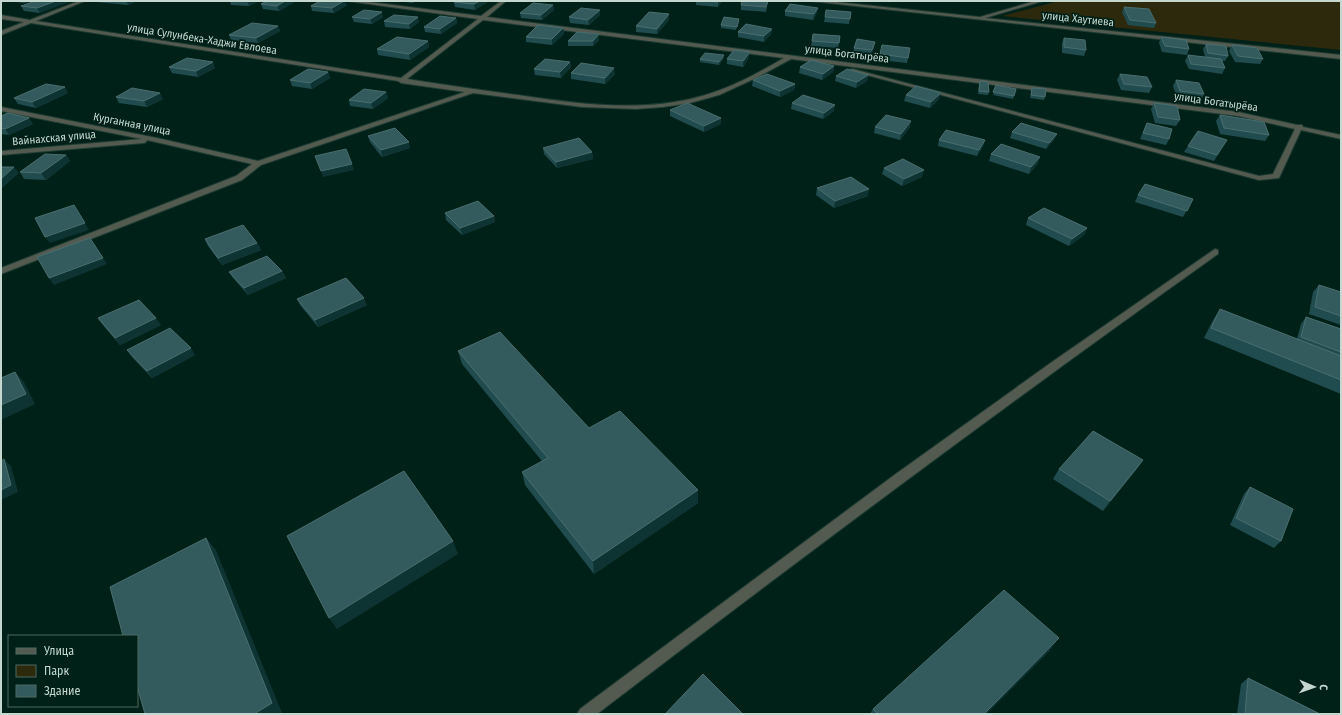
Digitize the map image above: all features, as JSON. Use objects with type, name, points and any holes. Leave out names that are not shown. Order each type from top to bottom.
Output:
[{"type":"street","points":[[1,33],[83,1]]},
{"type":"street","name":"улица Богатырёва","points":[[349,1],[1238,114],[1300,126],[1341,137]]},
{"type":"street","points":[[401,81],[504,1]]},
{"type":"street","name":"улица Хаутиева","points":[[812,1],[1341,56]]},
{"type":"street","points":[[976,18],[1041,1]]},
{"type":"street","name":"улица Сулунбека-Хаджи Евлоева","points":[[1,17],[401,81],[602,106],[647,108],[692,101],[745,82],[790,57]]},
{"type":"street","points":[[812,60],[1259,178],[1276,176],[1300,126]]},
{"type":"street","points":[[1,271],[239,178],[258,163],[473,91]]},
{"type":"street","name":"Курганная улица","points":[[1,109],[157,140],[258,163]]},
{"type":"street","name":"Вайнахская улица","points":[[1,153],[157,140]]},
{"type":"street","points":[[585,714],[777,568],[1112,323],[1214,252]]},
{"type":"green space","points":[[1059,1],[1341,1],[1341,50],[1002,16]]},
{"type":"building","points":[[35,1],[56,1],[37,8],[21,6]]},
{"type":"building","points":[[267,1],[285,1],[277,6],[261,4]]},
{"type":"building","points":[[320,1],[344,1],[332,8],[311,6]]},
{"type":"building","points":[[480,1],[474,4],[454,2]]},
{"type":"building","points":[[742,1],[768,1],[766,7],[741,5]]},
{"type":"building","points":[[533,3],[553,5],[541,15],[520,13]]},
{"type":"building","points":[[790,4],[818,8],[814,14],[785,11]]},
{"type":"building","points":[[1124,7],[1149,9],[1156,23],[1130,20]]},
{"type":"building","points":[[581,8],[600,10],[588,20],[569,17]]},
{"type":"building","points":[[364,10],[382,12],[370,19],[352,17]]},
{"type":"building","points":[[826,10],[851,12],[850,19],[825,17]]},
{"type":"building","points":[[649,12],[669,14],[657,29],[636,26]]},
{"type":"building","points":[[394,15],[418,17],[409,24],[384,21]]},
{"type":"building","points":[[440,16],[456,18],[440,29],[424,27]]},
{"type":"building","points":[[724,17],[739,19],[737,27],[721,25]]},
{"type":"building","points":[[252,23],[278,26],[256,38],[229,35]]},
{"type":"building","points":[[746,24],[772,29],[764,36],[738,32]]},
{"type":"building","points":[[538,25],[563,28],[552,39],[526,37]]},
{"type":"building","points":[[577,32],[599,34],[593,41],[568,41]]},
{"type":"building","points":[[813,34],[840,36],[839,43],[812,41]]},
{"type":"building","points":[[397,37],[428,41],[409,54],[377,49]]},
{"type":"building","points":[[1161,37],[1186,40],[1189,49],[1165,46]]},
{"type":"building","points":[[1064,38],[1085,40],[1086,50],[1064,47]]},
{"type":"building","points":[[857,39],[875,42],[872,50],[854,48]]},
{"type":"building","points":[[1206,44],[1226,46],[1228,56],[1208,53]]},
{"type":"building","points":[[882,45],[910,48],[908,58],[880,54]]},
{"type":"building","points":[[1232,45],[1257,48],[1263,59],[1238,56]]},
{"type":"building","points":[[734,50],[750,52],[743,61],[727,59]]},
{"type":"building","points":[[705,53],[724,55],[719,62],[700,59]]},
{"type":"building","points":[[1188,55],[1221,59],[1225,68],[1191,64]]},
{"type":"building","points":[[187,58],[213,62],[196,71],[169,67]]},
{"type":"building","points":[[545,59],[570,62],[560,72],[534,69]]},
{"type":"building","points":[[811,60],[834,66],[823,74],[800,67]]},
{"type":"building","points":[[581,63],[614,68],[605,78],[571,73]]},
{"type":"building","points":[[308,69],[328,72],[310,83],[290,80]]},
{"type":"building","points":[[847,69],[868,75],[857,82],[836,76]]},
{"type":"building","points":[[767,74],[795,84],[780,91],[753,80]]},
{"type":"building","points":[[1120,74],[1147,77],[1152,87],[1124,84]]},
{"type":"building","points":[[1176,80],[1199,83],[1204,94],[1180,91]]},
{"type":"building","points":[[980,81],[988,82],[989,92],[979,91]]},
{"type":"building","points":[[46,84],[65,87],[32,102],[14,98]]},
{"type":"building","points":[[996,85],[1016,89],[1014,96],[993,92]]},
{"type":"building","points":[[916,86],[941,93],[931,102],[906,95]]},
{"type":"building","points":[[132,88],[160,93],[144,101],[116,97]]},
{"type":"building","points":[[1032,88],[1046,89],[1045,97],[1031,95]]},
{"type":"building","points":[[364,89],[386,92],[371,103],[349,100]]},
{"type":"building","points":[[803,95],[835,105],[824,113],[792,103]]},
{"type":"building","points":[[687,103],[721,118],[704,126],[670,110]]},
{"type":"building","points":[[1154,103],[1177,106],[1180,120],[1158,117]]},
{"type":"building","points":[[8,113],[29,118],[5,129],[1,128],[1,116]]},
{"type":"building","points":[[886,115],[911,121],[901,134],[875,127]]},
{"type":"building","points":[[1220,115],[1264,122],[1269,135],[1224,128]]},
{"type":"building","points":[[1021,123],[1057,134],[1049,143],[1012,132]]},
{"type":"building","points":[[1147,123],[1172,129],[1169,139],[1143,133]]},
{"type":"building","points":[[395,128],[409,142],[381,150],[368,136]]},
{"type":"building","points":[[946,130],[985,140],[979,150],[939,140]]},
{"type":"building","points":[[1198,131],[1227,140],[1217,155],[1188,146]]},
{"type":"building","points":[[579,138],[592,152],[556,162],[543,148]]},
{"type":"building","points":[[1001,144],[1040,157],[1031,167],[991,154]]},
{"type":"building","points":[[346,149],[352,164],[321,171],[315,156]]},
{"type":"building","points":[[45,154],[66,155],[41,173],[20,172]]},
{"type":"building","points":[[903,159],[924,170],[904,179],[884,168]]},
{"type":"building","points":[[1,167],[14,167],[1,179]]},
{"type":"building","points":[[851,177],[869,189],[835,201],[817,188]]},
{"type":"building","points":[[1145,184],[1193,199],[1187,211],[1138,195]]},
{"type":"building","points":[[478,201],[494,216],[460,228],[445,213]]},
{"type":"building","points":[[74,205],[85,223],[45,237],[35,218]]},
{"type":"building","points":[[1044,208],[1087,228],[1072,239],[1028,218]]},
{"type":"building","points":[[243,225],[257,243],[218,258],[205,239]]},
{"type":"building","points":[[90,238],[103,258],[49,278],[37,257]]},
{"type":"building","points":[[267,256],[282,271],[244,288],[229,272]]},
{"type":"building","points":[[346,278],[364,298],[315,320],[297,299]]},
{"type":"building","points":[[1319,285],[1341,292],[1341,316],[1315,307]]},
{"type":"building","points":[[139,300],[156,318],[115,338],[98,318]]},
{"type":"building","points":[[1220,309],[1341,356],[1341,380],[1211,328]]},
{"type":"building","points":[[1306,317],[1341,329],[1341,352],[1301,337]]},
{"type":"building","points":[[170,328],[191,348],[147,371],[127,350]]},
{"type":"building","points":[[500,332],[589,428],[620,411],[698,490],[593,561],[522,472],[548,458],[458,351]]},
{"type":"building","points":[[15,372],[26,394],[1,405],[1,378]]},
{"type":"building","points":[[1093,431],[1143,460],[1110,501],[1059,469]]},
{"type":"building","points":[[4,459],[11,485],[1,490],[1,461]]},
{"type":"building","points":[[404,471],[453,541],[329,618],[287,536]]},
{"type":"building","points":[[1250,487],[1293,509],[1281,541],[1236,518]]},
{"type":"building","points":[[206,538],[272,703],[254,714],[145,714],[138,690],[138,635],[123,635],[110,587]]},
{"type":"building","points":[[1004,590],[1059,638],[984,714],[878,714],[873,709]]},
{"type":"building","points":[[703,674],[743,714],[666,713]]},
{"type":"building","points":[[1248,678],[1320,714],[1245,714]]}]
